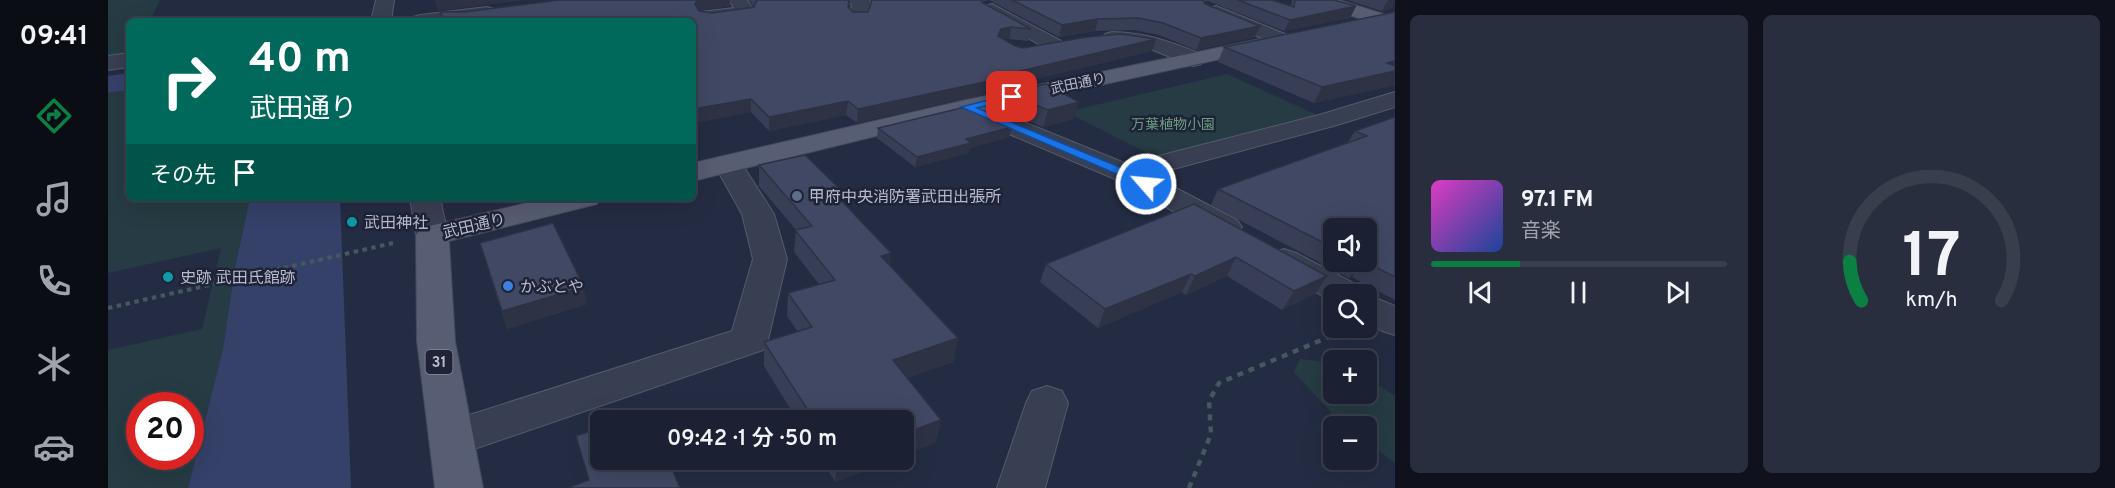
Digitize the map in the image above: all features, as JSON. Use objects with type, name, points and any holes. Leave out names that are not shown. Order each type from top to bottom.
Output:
[{"type":"main road","points":[[1320,0],[1390,19]]},
{"type":"main road","points":[[1337,28],[1390,19]]},
{"type":"main road","name":"武田通り","points":[[711,168],[966,107],[1294,37]]},
{"type":"main road","name":"武田通り","points":[[428,216],[560,201]]},
{"type":"main road","name":"31","points":[[428,216],[436,341],[459,488]]},
{"type":"street","points":[[707,16],[746,12],[738,0]]},
{"type":"street","points":[[989,8],[1076,42]]},
{"type":"street","points":[[1209,9],[1294,37]]},
{"type":"street","points":[[445,18],[511,10]]},
{"type":"street","points":[[1029,51],[1076,42],[1134,38],[1151,41],[1193,59]]},
{"type":"street","points":[[108,63],[126,60]]},
{"type":"street","points":[[1125,173],[1328,120],[1395,99]]},
{"type":"street","points":[[966,107],[1125,173],[1328,284]]},
{"type":"street","points":[[451,439],[748,340],[770,259],[758,214],[711,168]]},
{"type":"street","points":[[1377,312],[1395,322]]},
{"type":"street","points":[[1021,488],[1047,403]]},
{"type":"path","points":[[108,308],[347,253]]},
{"type":"path","points":[[1189,488],[1211,434],[1209,401],[1219,383],[1327,338]]},
{"type":"green space","points":[[108,0],[160,0],[151,18],[126,18],[126,60],[108,63]]},
{"type":"green space","name":"万葉植物小園","points":[[1227,74],[1328,120],[1165,162],[1066,112]]},
{"type":"green space","points":[[126,90],[126,201],[249,201],[235,267],[223,349],[204,424],[204,392],[126,392],[126,470],[193,470],[188,488],[108,488],[108,350],[202,329],[221,248],[108,273],[108,93]]},
{"type":"green space","points":[[1300,359],[1323,362],[1323,403],[1294,372]]},
{"type":"green space","points":[[1377,384],[1395,396],[1395,463],[1377,450],[1377,416],[1335,416],[1324,404],[1377,404]]},
{"type":"water","points":[[126,73],[126,90],[108,93],[108,76]]},
{"type":"water","points":[[249,201],[340,201],[351,488],[188,488],[193,470],[204,470],[204,424],[223,349],[235,267]]},
{"type":"building","points":[[560,0],[698,0],[695,4],[699,11],[712,13],[754,7],[757,0],[849,0],[848,7],[853,12],[868,12],[872,0],[981,0],[1031,29],[1011,27],[1001,29],[998,36],[1023,48],[1087,37],[1121,34],[1156,39],[1016,72],[1021,74],[858,109],[848,101],[769,117],[751,99],[696,108],[696,18],[443,18],[440,12],[464,12]]},
{"type":"building","points":[[1012,0],[1203,0],[1205,4],[1260,26],[1201,38],[1163,23],[1138,18],[1098,19],[1062,25]]},
{"type":"building","points":[[1238,0],[1272,0],[1294,7],[1295,0],[1334,0],[1356,6],[1290,20]]},
{"type":"building","points":[[1395,12],[1395,61],[1387,63],[1395,66],[1395,71],[1322,87],[1224,47]]},
{"type":"building","points":[[1046,84],[1079,102],[1048,110],[1003,93]]},
{"type":"building","points":[[965,107],[1012,127],[966,139],[971,143],[917,157],[878,128]]},
{"type":"building","points":[[1395,117],[1395,277],[1377,268],[1377,218],[1323,218],[1323,242],[1218,189],[1367,136],[1355,131]]},
{"type":"building","points":[[805,155],[843,192],[835,194],[891,253],[881,256],[958,338],[893,360],[941,420],[914,430],[914,410],[808,410],[764,342],[812,327],[788,293],[835,280],[795,230],[812,226],[759,165]]},
{"type":"building","points":[[1194,204],[1327,276],[1294,291],[1236,257],[1195,276],[1191,274],[1105,309],[1046,264]]},
{"type":"building","points":[[553,223],[584,287],[502,311],[480,243]]},
{"type":"building","points":[[590,431],[590,470],[673,470],[680,488],[567,488],[589,480],[576,436]]},
{"type":"place","name":"甲府中央消防署武田出張所","points":[[797,196]]},
{"type":"place","name":"武田神社","points":[[352,222]]},
{"type":"place","name":"史跡 武田氏館跡","points":[[168,277]]},
{"type":"place","name":"かぶとや","points":[[508,286]]},
{"type":"route","points":[[1012,97],[966,107],[1125,173],[1146,184]]}]
